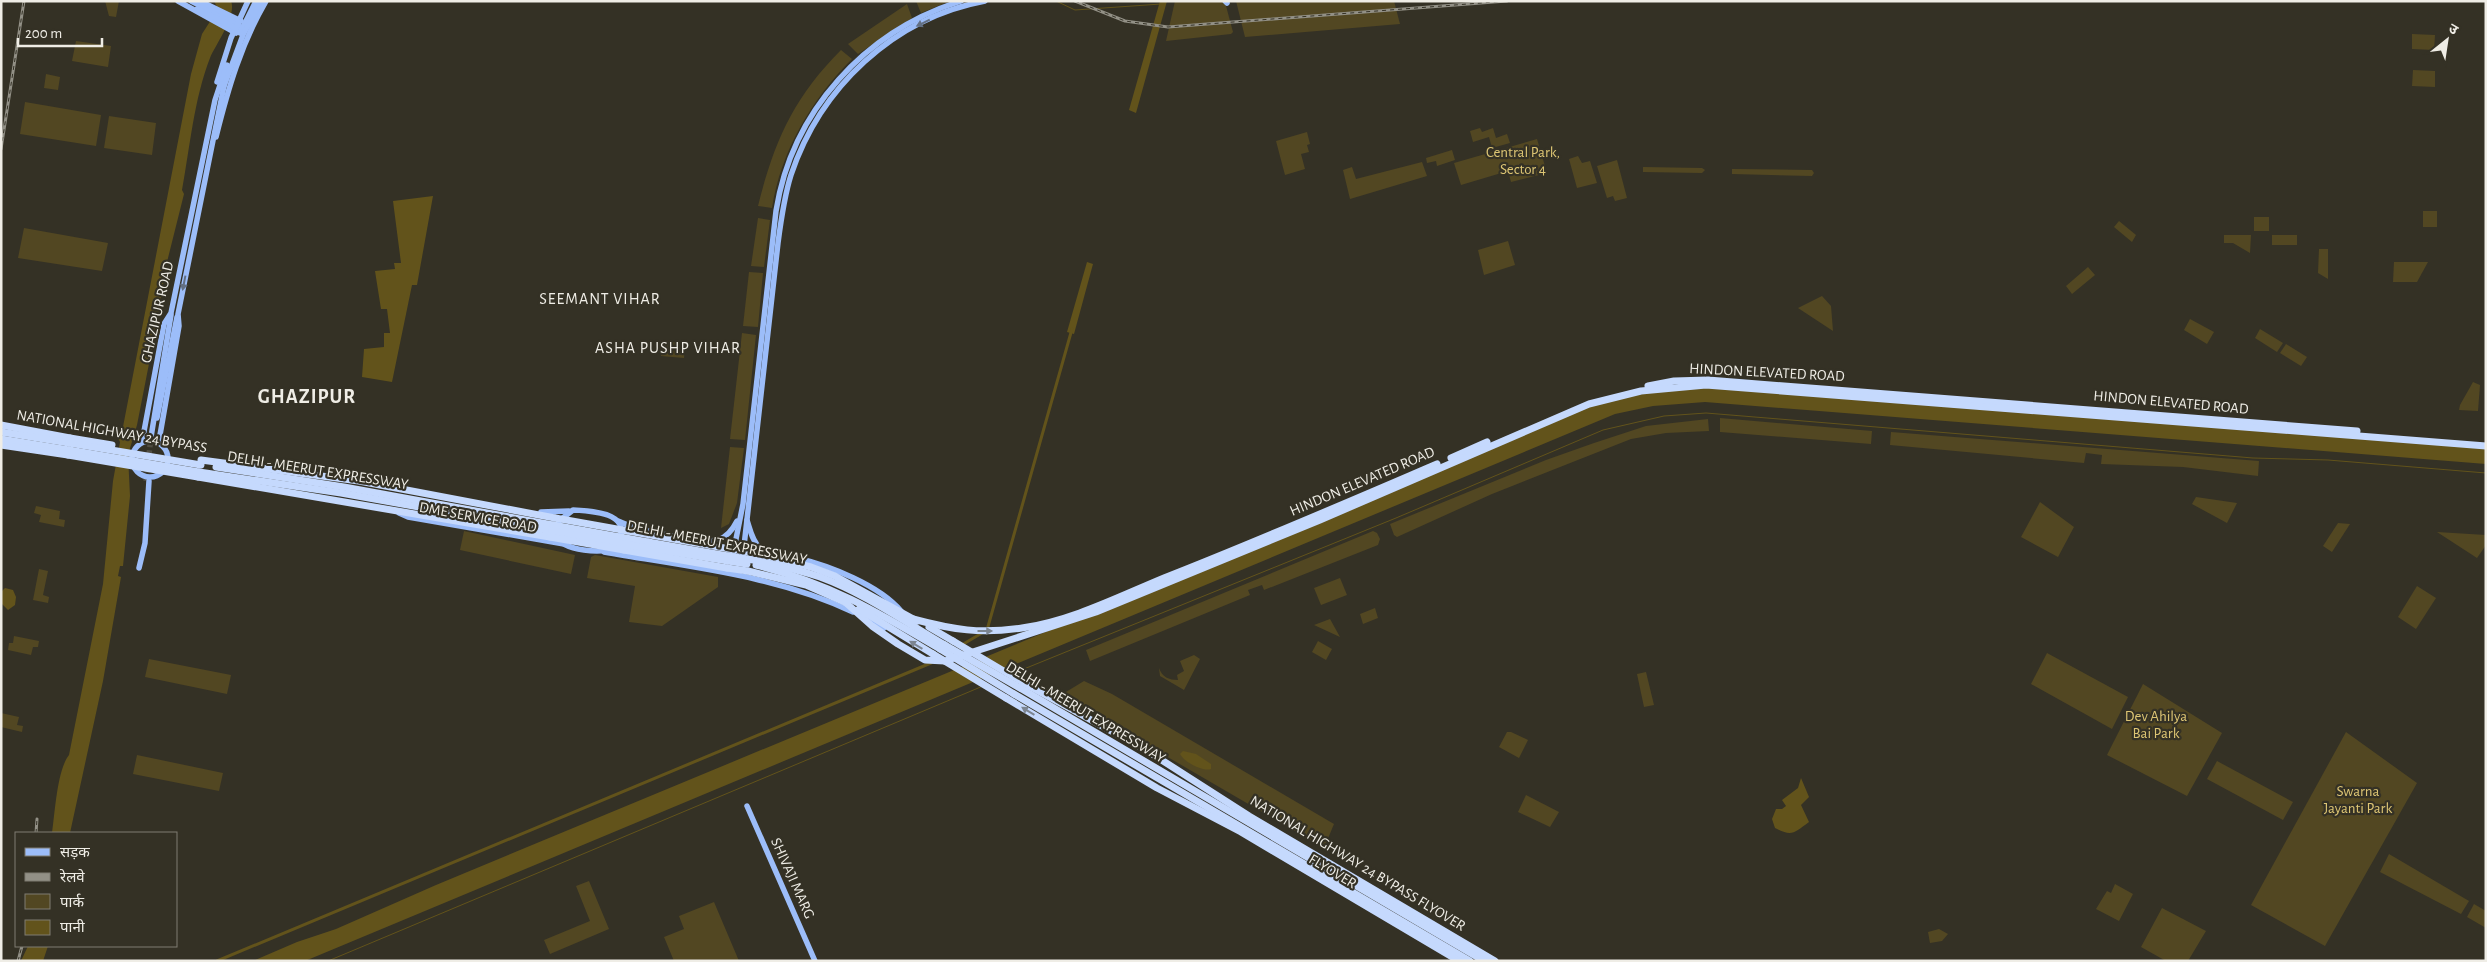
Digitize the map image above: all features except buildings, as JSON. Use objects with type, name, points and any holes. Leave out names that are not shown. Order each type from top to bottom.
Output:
[{"type":"highway","name":"HINDON ELEVATED ROAD","points":[[914,619],[956,630],[996,631],[1036,626],[1061,619],[1327,512],[1587,400],[1674,381],[1708,380],[1883,392],[2486,442]]},
{"type":"highway","name":"HINDON ELEVATED ROAD","points":[[862,616],[881,633],[925,660],[940,662],[1012,638],[1056,626],[1105,608],[1312,524],[1589,404],[1649,390],[1706,385],[2486,446]]},
{"type":"highway","name":"NATIONAL HIGHWAY 24 BYPASS","points":[[1,425],[69,446],[200,468],[291,491],[371,507]]},
{"type":"highway","name":"DELHI - MEERUT EXPRESSWAY","points":[[1,432],[69,446],[728,558],[791,574],[846,595],[1020,688],[1056,705],[1247,818],[1358,887],[1364,895],[1470,961]]},
{"type":"highway","name":"DELHI - MEERUT EXPRESSWAY","points":[[1,439],[69,446]]},
{"type":"highway","points":[[1,445],[69,446]]},
{"type":"highway","name":"NATIONAL HIGHWAY 24 BYPASS","points":[[200,468],[324,476],[425,495]]},
{"type":"highway","points":[[289,483],[386,487]]},
{"type":"highway","points":[[289,483],[356,500],[371,507],[748,571],[806,585],[842,600],[1131,770],[1223,816]]},
{"type":"highway","points":[[425,495],[767,556],[811,567],[860,588],[953,641],[1029,686],[1056,705],[1141,750],[1247,818]]},
{"type":"highway","points":[[842,600],[862,616]]},
{"type":"highway","name":"DELHI - MEERUT EXPRESSWAY","points":[[942,647],[1014,694],[1223,816],[1358,887]]},
{"type":"highway","points":[[1037,707],[1054,721],[1131,770]]},
{"type":"highway","name":"NATIONAL HIGHWAY 24 BYPASS FLYOVER","points":[[1141,750],[1207,788],[1247,818]]},
{"type":"highway","name":"FLYOVER","points":[[1131,770],[1192,808],[1241,832],[1459,961]]},
{"type":"highway","name":"NATIONAL HIGHWAY 24 BYPASS FLYOVER","points":[[1358,887],[1495,961]]},
{"type":"highway","name":"DELHI - MEERUT EXPRESSWAY","points":[[1364,895],[1484,961]]},
{"type":"main road","points":[[180,1],[205,9]]},
{"type":"main road","points":[[192,1],[249,32]]},
{"type":"main road","points":[[200,188],[198,172],[211,102],[235,25],[248,1]]},
{"type":"main road","points":[[202,181],[215,100],[222,79],[254,1],[258,5],[266,1]]},
{"type":"main road","points":[[200,188],[224,86],[243,36],[261,1]]},
{"type":"main road","points":[[200,188],[229,87],[249,32],[266,1]]},
{"type":"main road","points":[[740,575],[744,514],[778,243],[790,177],[802,144],[838,87],[895,34],[917,18],[961,1]]},
{"type":"main road","points":[[895,34],[951,10],[986,1]]},
{"type":"main road","points":[[227,50],[232,50],[240,56]]},
{"type":"main road","name":"GHAZIPUR ROAD","points":[[142,442],[164,324],[171,313],[200,188]]},
{"type":"main road","name":"GHAZIPUR ROAD","points":[[163,446],[160,435],[179,326],[178,314],[200,188]]},
{"type":"main road","points":[[171,313],[152,437],[174,324],[178,314]]},
{"type":"main road","points":[[142,442],[155,442],[163,446],[169,455],[168,467],[163,473],[147,476],[136,470],[131,460],[134,449],[142,442]]},
{"type":"main road","points":[[141,560],[148,481]]},
{"type":"main road","name":"DME SERVICE ROAD","points":[[425,495],[432,493],[545,513],[574,510]]},
{"type":"main road","name":"DME SERVICE ROAD","points":[[390,509],[408,517],[564,544]]},
{"type":"main road","points":[[744,514],[728,534],[710,541],[635,528],[607,514],[574,510],[559,521],[557,536],[564,544],[730,573],[810,593],[900,635]]},
{"type":"main road","points":[[730,573],[744,514]]},
{"type":"main road","points":[[744,514],[751,533],[760,548],[811,562],[849,576],[892,600],[902,612]]},
{"type":"main road","points":[[604,552],[615,548],[621,539],[618,521]]},
{"type":"main road","name":"SHIVAJI MARG","points":[[747,806],[815,961]]},
{"type":"green space","points":[[105,1],[119,1],[116,17],[109,16]]},
{"type":"green space","points":[[916,1],[950,1],[921,13]]},
{"type":"green space","points":[[1175,1],[1222,1],[1226,6],[1233,32],[1231,34],[1166,41]]},
{"type":"green space","points":[[1236,1],[1394,1],[1400,24],[1245,37]]},
{"type":"green space","points":[[907,4],[912,18],[858,54],[848,44]]},
{"type":"green space","points":[[2412,34],[2435,35],[2434,50],[2412,49]]},
{"type":"green space","points":[[76,41],[111,46],[108,67],[72,61]]},
{"type":"green space","points":[[841,50],[852,59],[823,92],[800,127],[783,166],[772,208],[758,206],[771,161],[788,122],[810,86]]},
{"type":"green space","points":[[2413,70],[2435,71],[2435,87],[2412,86]]},
{"type":"green space","points":[[46,74],[60,77],[58,90],[44,88]]},
{"type":"green space","points":[[25,102],[101,115],[96,146],[20,134]]},
{"type":"green space","points":[[109,116],[156,123],[152,155],[104,148]]},
{"type":"green space","points":[[1480,128],[1482,132],[1493,128],[1496,138],[1507,134],[1510,143],[1492,148],[1489,137],[1473,142],[1470,131]]},
{"type":"green space","points":[[1307,132],[1310,144],[1307,145],[1309,152],[1301,154],[1305,169],[1285,175],[1276,141]]},
{"type":"green space","name":"Central Park, Sector 4","points":[[1537,139],[1547,173],[1511,182],[1508,171],[1461,185],[1454,163]]},
{"type":"green space","points":[[1452,150],[1455,160],[1437,166],[1436,161],[1427,163],[1426,158]]},
{"type":"green space","points":[[1578,156],[1582,163],[1590,161],[1597,183],[1577,188],[1569,159]]},
{"type":"green space","points":[[1617,160],[1627,198],[1615,201],[1613,196],[1607,198],[1597,166]]},
{"type":"green space","points":[[1422,162],[1427,176],[1350,199],[1343,170],[1352,167],[1356,179]]},
{"type":"green space","points":[[1643,167],[1702,168],[1705,170],[1702,173],[1643,172]]},
{"type":"green space","points":[[1732,169],[1812,170],[1814,173],[1812,176],[1732,174]]},
{"type":"green space","points":[[2423,211],[2437,211],[2437,227],[2423,227]]},
{"type":"green space","points":[[2254,217],[2269,217],[2269,231],[2254,231]]},
{"type":"green space","points":[[758,218],[770,220],[764,267],[751,266]]},
{"type":"green space","points":[[2119,221],[2136,235],[2132,242],[2114,227]]},
{"type":"green space","points":[[24,228],[108,243],[102,271],[18,258]]},
{"type":"green space","points":[[2224,235],[2251,235],[2250,253],[2233,243],[2224,243]]},
{"type":"green space","points":[[2272,235],[2297,235],[2297,245],[2272,245]]},
{"type":"green space","points":[[1508,241],[1515,265],[1484,275],[1478,250]]},
{"type":"green space","points":[[2319,249],[2328,249],[2328,279],[2318,273]]},
{"type":"green space","points":[[2394,262],[2428,262],[2417,282],[2393,282]]},
{"type":"green space","points":[[2088,267],[2095,275],[2072,294],[2066,286]]},
{"type":"green space","points":[[749,272],[763,273],[758,327],[743,326]]},
{"type":"green space","points":[[1822,296],[1831,306],[1833,331],[1798,308]]},
{"type":"green space","points":[[2190,319],[2214,332],[2207,344],[2184,330]]},
{"type":"green space","points":[[2260,329],[2283,343],[2277,352],[2255,338]]},
{"type":"green space","points":[[742,333],[756,335],[745,440],[730,439]]},
{"type":"green space","points":[[663,341],[685,343],[684,358],[661,356]]},
{"type":"green space","points":[[2286,344],[2307,357],[2301,366],[2280,353]]},
{"type":"green space","points":[[2473,382],[2480,385],[2478,411],[2459,410],[2460,405]]},
{"type":"green space","points":[[1720,418],[1872,431],[1871,444],[1720,432]]},
{"type":"green space","points":[[1708,419],[1709,431],[1666,433],[1631,439],[1492,494],[1397,537],[1394,535],[1390,524],[1546,460],[1594,443],[1646,426]]},
{"type":"green space","points":[[1891,432],[2259,461],[2258,476],[2183,467],[2101,464],[2102,455],[2086,453],[2084,463],[1890,445]]},
{"type":"green space","points":[[730,447],[744,448],[737,503],[729,524],[721,528]]},
{"type":"green space","points":[[2196,497],[2237,503],[2227,523],[2192,504]]},
{"type":"green space","points":[[2040,502],[2074,527],[2058,557],[2021,537]]},
{"type":"green space","points":[[36,506],[60,511],[59,519],[65,520],[64,527],[39,522],[41,515],[34,513]]},
{"type":"green space","points":[[2338,523],[2350,524],[2332,552],[2323,546]]},
{"type":"green space","points":[[464,531],[575,555],[571,574],[460,550]]},
{"type":"green space","points":[[1373,531],[1377,533],[1380,539],[1378,545],[1264,590],[1262,585],[1248,590],[1250,595],[1090,661],[1086,650]]},
{"type":"green space","points":[[2437,532],[2486,535],[2486,545],[2477,558]]},
{"type":"green space","points":[[595,555],[718,577],[718,587],[662,626],[629,622],[635,586],[587,578],[591,557]]},
{"type":"green space","points":[[39,569],[48,571],[43,595],[49,597],[48,603],[33,600]]},
{"type":"green space","points":[[1340,578],[1347,595],[1321,605],[1314,588]]},
{"type":"green space","points":[[2417,586],[2436,598],[2416,629],[2398,617]]},
{"type":"green space","points":[[1375,608],[1378,618],[1363,624],[1360,614]]},
{"type":"green space","points":[[1330,619],[1340,637],[1314,625]]},
{"type":"green space","points":[[14,636],[39,641],[38,647],[33,647],[31,655],[8,650],[9,643],[13,643]]},
{"type":"green space","points":[[1318,641],[1332,649],[1326,660],[1312,652]]},
{"type":"green space","points":[[2047,653],[2128,697],[2112,729],[2031,684]]},
{"type":"green space","points":[[1194,655],[1200,659],[1184,690],[1160,676],[1159,668],[1166,677],[1178,680],[1177,675],[1184,671],[1180,661]]},
{"type":"green space","points":[[149,659],[231,675],[227,694],[145,677]]},
{"type":"green space","points":[[1646,672],[1654,705],[1644,707],[1637,674]]},
{"type":"green space","points":[[1084,681],[1112,694],[1334,824],[1324,848],[1061,695]]},
{"type":"green space","name":"Dev Ahilya Bai Park","points":[[2143,684],[2222,733],[2187,796],[2107,755]]},
{"type":"green space","points":[[1,713],[19,717],[17,725],[23,726],[22,732],[1,727]]},
{"type":"green space","points":[[1507,732],[1528,740],[1519,758],[1499,747]]},
{"type":"green space","name":"Swarna Jayanti Park","points":[[2346,732],[2417,783],[2325,946],[2251,905]]},
{"type":"green space","points":[[137,755],[223,773],[219,791],[133,774]]},
{"type":"green space","points":[[2217,761],[2293,802],[2283,820],[2207,779]]},
{"type":"green space","points":[[1526,795],[1559,812],[1550,827],[1518,812]]},
{"type":"green space","points":[[2389,854],[2469,901],[2461,914],[2380,872]]},
{"type":"green space","points":[[589,881],[609,929],[550,954],[544,940],[590,921],[576,886]]},
{"type":"green space","points":[[2115,884],[2133,894],[2119,921],[2096,909],[2107,891],[2111,893]]},
{"type":"green space","points":[[714,902],[739,961],[674,961],[664,937],[684,929],[679,916]]},
{"type":"green space","points":[[2474,904],[2486,911],[2486,928],[2467,917]]},
{"type":"green space","points":[[2162,908],[2206,931],[2188,961],[2166,961],[2141,947]]},
{"type":"green space","points":[[1939,929],[1948,934],[1942,941],[1930,943],[1928,932]]},
{"type":"water","points":[[214,1],[231,1],[232,7],[229,21],[210,58],[200,90],[182,190],[184,194],[166,266],[137,425],[128,455],[130,496],[123,566],[120,566],[118,576],[121,577],[103,681],[70,832],[52,832],[59,781],[69,755],[103,584],[113,481],[120,442],[116,434],[122,432],[191,74],[202,34],[218,9]]},
{"type":"water","points":[[1160,1],[1167,1],[1136,113],[1129,110]]},
{"type":"water","points":[[433,196],[417,285],[412,285],[392,382],[362,377],[364,349],[384,347],[384,333],[390,333],[387,309],[381,309],[375,271],[395,269],[394,263],[401,263],[393,201]]},
{"type":"water","points":[[1087,262],[1093,264],[1074,334],[1067,332]]},
{"type":"water","points":[[1698,383],[2486,447],[2486,464],[1705,402],[1653,406],[1615,414],[305,961],[253,961],[297,942],[336,929],[436,885],[1243,550],[1572,408]]},
{"type":"water","points":[[5,588],[13,590],[16,597],[15,605],[8,610],[1,603],[1,592]]},
{"type":"water","points":[[1183,751],[1196,754],[1211,764],[1211,769],[1199,768],[1189,763],[1180,754]]},
{"type":"water","points":[[1801,778],[1809,797],[1801,805],[1809,822],[1796,831],[1789,833],[1775,828],[1772,819],[1776,809],[1782,809],[1786,806],[1782,800],[1798,788]]},
{"type":"water","points":[[28,947],[48,947],[43,961],[21,961]]},
{"type":"waterway","points":[[1056,1],[1075,10],[1161,4]]},
{"type":"waterway","points":[[960,646],[987,630],[1072,329]]},
{"type":"waterway","points":[[1014,673],[1396,518],[1603,430],[1664,416],[1706,413],[2253,458],[2328,460],[2486,473]]},
{"type":"waterway","points":[[217,961],[931,663]]},
{"type":"waterway","points":[[328,961],[983,686]]},
{"type":"tunnel","points":[[146,481],[151,437]]},
{"type":"railway","points":[[1,149],[24,1]]},
{"type":"railway","points":[[1075,1],[1125,21],[1168,27],[1507,1]]},
{"type":"railway","points":[[36,832],[37,819]]},
{"type":"railway","points":[[18,961],[22,947]]},
{"type":"district","name":"SEEMANT VIHAR","points":[[600,298]]},
{"type":"district","name":"ASHA PUSHP VIHAR","points":[[668,347]]},
{"type":"district","name":"GHAZIPUR","points":[[307,396]]}]
